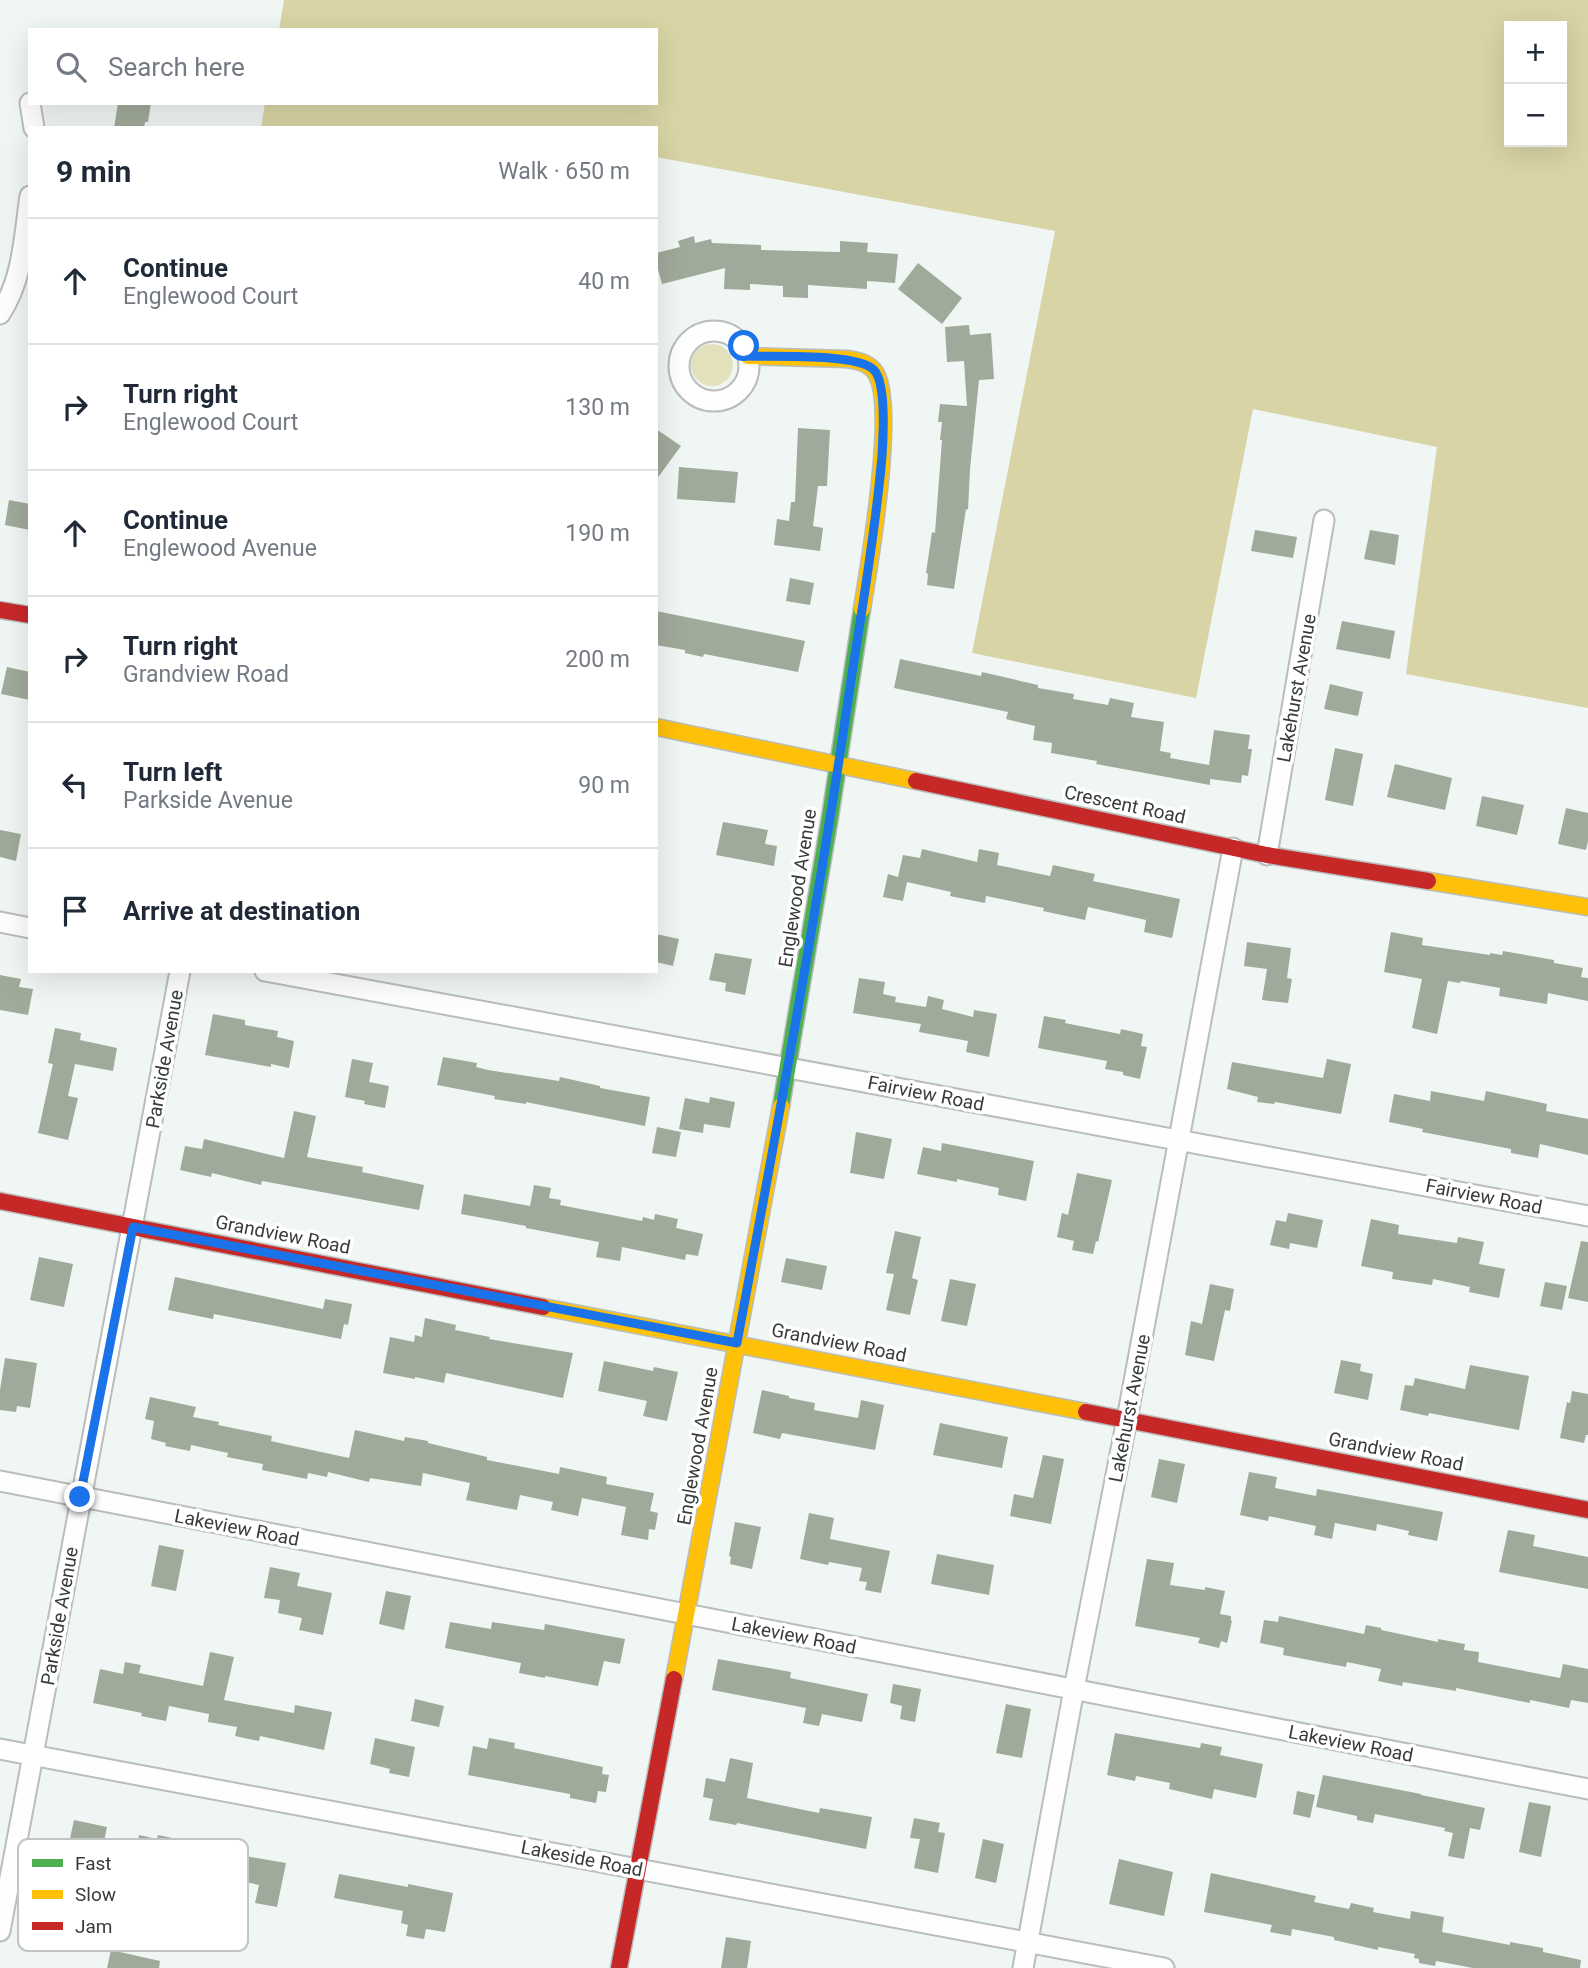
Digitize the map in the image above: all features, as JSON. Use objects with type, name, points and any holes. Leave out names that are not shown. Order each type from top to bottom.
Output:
[{"type":"street","points":[[30,105],[34,126]]},
{"type":"street","points":[[0,314],[11,297],[20,265],[28,210]]},
{"type":"street","name":"Englewood Avenue","points":[[619,1968],[688,1614],[789,1067],[839,765],[879,486],[883,405],[881,384],[876,371],[863,363],[846,359],[748,356]]},
{"type":"street","name":"Lakehurst Avenue","points":[[1267,855],[1324,520]]},
{"type":"street","points":[[0,610],[28,615]]},
{"type":"street","name":"Crescent Road","points":[[658,727],[1267,855],[1588,908]]},
{"type":"street","name":"Lakehurst Avenue","points":[[1023,1968],[1233,848]]},
{"type":"street","points":[[0,922],[28,928]]},
{"type":"street","name":"Parkside Avenue","points":[[0,1931],[180,973]]},
{"type":"street","name":"Fairview Road","points":[[276,973],[1588,1216]]},
{"type":"street","name":"Grandview Road","points":[[0,1201],[1588,1510]]},
{"type":"street","name":"Lakeview Road","points":[[0,1481],[1588,1789]]},
{"type":"street","name":"Lakeside Road","points":[[0,1749],[1164,1968]]},
{"type":"shaded area","points":[[284,0],[1588,0],[1588,708],[1406,674],[1437,447],[1253,409],[1196,698],[972,653],[1055,231],[658,157],[658,126],[261,126],[265,105],[658,105],[658,28],[279,28]]},
{"type":"shaded area","points":[[712,344],[727,350],[733,365],[727,380],[712,386],[697,380],[691,365],[697,350]]},
{"type":"building","points":[[118,105],[151,105],[148,122],[145,122],[144,126],[114,126]]},
{"type":"building","points":[[694,236],[695,243],[711,239],[712,243],[761,245],[761,250],[840,252],[840,241],[868,243],[867,252],[898,254],[895,283],[867,281],[867,289],[808,285],[808,298],[783,297],[783,286],[750,284],[750,290],[724,289],[725,268],[662,284],[658,269],[658,252],[680,247],[678,241]]},
{"type":"building","points":[[918,263],[962,298],[942,324],[898,289]]},
{"type":"building","points":[[969,325],[970,335],[991,333],[994,379],[979,380],[968,510],[966,509],[954,589],[927,585],[926,573],[932,532],[935,533],[942,440],[942,422],[938,422],[940,404],[967,406],[964,361],[947,362],[945,327]]},
{"type":"building","points":[[798,428],[830,430],[827,486],[818,486],[813,526],[823,528],[820,551],[774,545],[777,519],[789,521],[791,502],[795,502]]},
{"type":"building","points":[[658,430],[681,446],[658,477]]},
{"type":"building","points":[[679,467],[738,472],[735,503],[677,499]]},
{"type":"building","points":[[9,500],[28,504],[28,530],[5,525]]},
{"type":"building","points":[[1255,530],[1297,537],[1293,558],[1251,551]]},
{"type":"building","points":[[1370,530],[1399,535],[1395,565],[1364,559]]},
{"type":"building","points":[[790,578],[814,583],[810,605],[786,601]]},
{"type":"building","points":[[658,611],[805,641],[798,672],[704,654],[703,657],[685,653],[685,650],[658,645]]},
{"type":"building","points":[[1342,621],[1395,631],[1390,659],[1336,649]]},
{"type":"building","points":[[900,659],[981,676],[982,672],[1038,685],[1038,688],[1074,694],[1073,699],[1108,705],[1110,698],[1134,703],[1131,717],[1164,722],[1160,751],[1171,753],[1170,758],[1209,765],[1214,730],[1250,735],[1248,749],[1252,749],[1248,776],[1242,775],[1241,783],[1210,779],[1210,785],[1051,753],[1052,743],[1033,740],[1035,726],[1006,719],[1008,712],[894,688]]},
{"type":"building","points":[[7,667],[28,672],[28,700],[1,694]]},
{"type":"building","points":[[1330,684],[1363,692],[1358,716],[1324,709]]},
{"type":"building","points":[[1335,748],[1363,754],[1353,806],[1325,800]]},
{"type":"building","points":[[1395,764],[1452,778],[1445,810],[1387,797]]},
{"type":"building","points":[[1482,796],[1524,805],[1517,835],[1476,826]]},
{"type":"building","points":[[1566,808],[1588,813],[1586,850],[1558,844]]},
{"type":"building","points":[[723,822],[768,830],[765,844],[777,846],[774,866],[716,855]]},
{"type":"building","points":[[0,830],[21,834],[16,861],[0,857]]},
{"type":"building","points":[[922,849],[977,862],[979,849],[999,853],[997,865],[1050,876],[1053,865],[1095,874],[1093,881],[1180,899],[1172,938],[1144,932],[1146,920],[1088,907],[1085,920],[986,896],[985,903],[950,896],[951,892],[907,882],[903,901],[883,897],[888,874],[898,877],[903,855],[920,858]]},
{"type":"building","points":[[1391,932],[1423,938],[1422,945],[1490,955],[1502,955],[1503,951],[1583,968],[1581,977],[1588,978],[1588,1001],[1548,993],[1547,1004],[1499,996],[1500,988],[1448,981],[1437,1034],[1412,1028],[1422,979],[1384,972]]},
{"type":"building","points":[[658,934],[679,939],[673,966],[658,962]]},
{"type":"building","points":[[1247,942],[1291,948],[1287,978],[1292,979],[1288,1003],[1262,1000],[1267,969],[1244,966]]},
{"type":"building","points":[[715,953],[752,959],[745,995],[725,991],[726,983],[709,980]]},
{"type":"building","points":[[0,975],[21,979],[19,987],[33,989],[28,1015],[0,1010]]},
{"type":"building","points":[[859,978],[885,982],[883,994],[896,997],[895,1002],[926,1007],[928,996],[944,1000],[942,1009],[973,1017],[974,1010],[997,1014],[989,1057],[966,1052],[968,1041],[919,1032],[921,1024],[853,1013]]},
{"type":"building","points":[[213,1014],[245,1020],[245,1025],[278,1031],[277,1037],[294,1041],[289,1068],[205,1055]]},
{"type":"building","points":[[1044,1016],[1120,1034],[1121,1029],[1143,1034],[1141,1046],[1147,1047],[1140,1079],[1105,1069],[1107,1061],[1038,1048]]},
{"type":"building","points":[[55,1028],[81,1033],[80,1040],[117,1048],[113,1071],[75,1064],[68,1096],[78,1098],[68,1140],[38,1133],[53,1064],[48,1063]]},
{"type":"building","points":[[443,1057],[477,1063],[476,1067],[488,1070],[559,1081],[560,1077],[650,1097],[645,1126],[526,1102],[494,1099],[495,1096],[437,1085]]},
{"type":"building","points":[[352,1059],[373,1063],[369,1082],[389,1086],[385,1108],[345,1097]]},
{"type":"building","points":[[1327,1059],[1351,1064],[1341,1114],[1275,1102],[1257,1102],[1258,1097],[1227,1089],[1232,1062],[1323,1078]]},
{"type":"building","points":[[1431,1091],[1484,1101],[1486,1091],[1547,1104],[1546,1111],[1588,1119],[1588,1155],[1540,1144],[1538,1158],[1511,1153],[1511,1149],[1422,1132],[1423,1129],[1389,1122],[1394,1094],[1430,1101]]},
{"type":"building","points":[[710,1097],[735,1102],[730,1128],[704,1124],[703,1133],[679,1129],[685,1098],[709,1103]]},
{"type":"building","points":[[294,1111],[316,1116],[307,1157],[363,1167],[362,1172],[424,1185],[419,1210],[262,1181],[261,1185],[212,1173],[211,1177],[180,1170],[185,1146],[202,1149],[204,1139],[284,1158]]},
{"type":"building","points":[[657,1127],[681,1132],[676,1157],[652,1153]]},
{"type":"building","points":[[856,1132],[892,1139],[884,1179],[850,1173]]},
{"type":"building","points":[[942,1143],[1034,1161],[1026,1201],[998,1195],[999,1188],[917,1174],[923,1147],[941,1151]]},
{"type":"building","points":[[1077,1173],[1112,1180],[1093,1254],[1072,1250],[1074,1241],[1057,1237],[1062,1213],[1068,1215]]},
{"type":"building","points":[[534,1185],[551,1188],[549,1198],[561,1200],[560,1205],[642,1221],[643,1217],[654,1220],[655,1214],[678,1219],[676,1228],[703,1234],[698,1256],[686,1254],[685,1260],[622,1247],[620,1261],[596,1257],[599,1242],[461,1214],[464,1194],[530,1206]]},
{"type":"building","points":[[1288,1213],[1323,1220],[1317,1248],[1290,1243],[1289,1249],[1270,1245],[1276,1220],[1286,1222]]},
{"type":"building","points":[[1371,1219],[1399,1225],[1398,1234],[1457,1243],[1458,1237],[1484,1242],[1479,1264],[1505,1269],[1499,1298],[1469,1292],[1470,1287],[1433,1279],[1432,1285],[1392,1279],[1393,1272],[1361,1266]]},
{"type":"building","points":[[895,1231],[921,1237],[912,1278],[918,1280],[910,1315],[886,1310],[894,1274],[886,1273]]},
{"type":"building","points":[[1581,1241],[1588,1242],[1588,1302],[1568,1298]]},
{"type":"building","points":[[39,1257],[73,1264],[64,1307],[30,1300]]},
{"type":"building","points":[[786,1258],[827,1266],[822,1290],[781,1282]]},
{"type":"building","points":[[175,1277],[323,1309],[325,1299],[352,1304],[348,1325],[344,1324],[341,1339],[214,1314],[213,1319],[168,1310]]},
{"type":"building","points":[[950,1279],[976,1284],[967,1326],[941,1321]]},
{"type":"building","points":[[1545,1282],[1567,1286],[1562,1310],[1540,1306]]},
{"type":"building","points":[[1210,1284],[1234,1289],[1230,1311],[1225,1310],[1214,1361],[1185,1355],[1191,1321],[1202,1324]]},
{"type":"building","points":[[425,1318],[456,1325],[455,1330],[490,1337],[489,1339],[573,1353],[563,1398],[446,1373],[444,1383],[383,1373],[390,1337],[414,1342],[415,1335],[422,1337]]},
{"type":"building","points":[[5,1358],[37,1363],[30,1408],[17,1406],[16,1412],[0,1410]]},
{"type":"building","points":[[1341,1360],[1361,1364],[1360,1371],[1373,1374],[1368,1400],[1334,1393]]},
{"type":"building","points":[[604,1361],[653,1371],[654,1367],[678,1372],[667,1421],[643,1416],[647,1401],[598,1391]]},
{"type":"building","points":[[1470,1365],[1529,1376],[1519,1430],[1400,1410],[1405,1385],[1413,1386],[1415,1378],[1465,1389]]},
{"type":"building","points":[[762,1390],[815,1403],[814,1410],[858,1418],[861,1400],[884,1405],[875,1450],[782,1433],[780,1439],[753,1433]]},
{"type":"building","points":[[1572,1391],[1588,1394],[1588,1435],[1584,1443],[1560,1438],[1567,1402],[1570,1403]]},
{"type":"building","points":[[150,1397],[196,1407],[193,1417],[219,1422],[218,1425],[272,1436],[271,1441],[349,1458],[355,1430],[404,1441],[405,1437],[428,1441],[487,1457],[487,1460],[559,1474],[560,1467],[607,1477],[606,1484],[654,1493],[650,1511],[658,1513],[655,1530],[649,1529],[648,1540],[621,1535],[626,1507],[582,1498],[578,1516],[551,1510],[553,1502],[520,1495],[517,1510],[466,1500],[470,1483],[423,1473],[421,1486],[370,1478],[369,1482],[328,1472],[327,1477],[308,1473],[307,1479],[262,1470],[263,1464],[227,1457],[228,1453],[191,1445],[190,1451],[165,1446],[166,1443],[151,1439],[154,1421],[145,1419]]},
{"type":"building","points":[[940,1423],[1008,1437],[1002,1468],[933,1455]]},
{"type":"building","points":[[1043,1455],[1064,1459],[1051,1524],[1010,1516],[1014,1494],[1033,1498]]},
{"type":"building","points":[[1159,1459],[1185,1464],[1177,1503],[1151,1497]]},
{"type":"building","points":[[1249,1472],[1277,1477],[1275,1488],[1316,1496],[1317,1489],[1443,1512],[1437,1541],[1408,1535],[1409,1531],[1377,1524],[1376,1531],[1335,1523],[1332,1539],[1314,1535],[1316,1526],[1269,1516],[1268,1521],[1240,1515]]},
{"type":"building","points":[[809,1513],[834,1518],[830,1539],[890,1551],[881,1593],[865,1590],[867,1582],[859,1581],[862,1568],[800,1559]]},
{"type":"building","points":[[735,1522],[761,1527],[752,1569],[730,1564]]},
{"type":"building","points":[[1508,1530],[1535,1535],[1533,1546],[1588,1557],[1588,1589],[1499,1572]]},
{"type":"building","points":[[159,1545],[184,1550],[176,1591],[151,1586]]},
{"type":"building","points":[[937,1554],[994,1565],[989,1595],[931,1584]]},
{"type":"building","points":[[1147,1559],[1174,1563],[1170,1585],[1225,1591],[1220,1614],[1231,1616],[1227,1643],[1221,1641],[1219,1648],[1198,1643],[1200,1638],[1135,1626]]},
{"type":"building","points":[[270,1567],[300,1573],[297,1586],[332,1593],[323,1635],[299,1630],[302,1618],[278,1613],[280,1600],[264,1598]]},
{"type":"building","points":[[386,1591],[411,1596],[404,1630],[379,1624]]},
{"type":"building","points":[[1279,1616],[1364,1634],[1366,1625],[1438,1642],[1438,1639],[1465,1644],[1464,1650],[1479,1652],[1478,1662],[1560,1678],[1563,1664],[1588,1669],[1588,1703],[1571,1700],[1569,1708],[1456,1688],[1456,1691],[1403,1682],[1402,1686],[1378,1681],[1381,1669],[1347,1662],[1346,1667],[1283,1655],[1284,1648],[1260,1643],[1264,1620],[1278,1622]]},
{"type":"building","points":[[450,1622],[491,1629],[492,1622],[544,1630],[545,1624],[625,1639],[620,1664],[604,1661],[598,1686],[519,1673],[521,1663],[445,1648]]},
{"type":"building","points":[[210,1652],[234,1657],[224,1700],[294,1713],[295,1705],[332,1712],[324,1750],[260,1736],[259,1741],[235,1736],[237,1727],[208,1722],[209,1714],[169,1706],[166,1721],[93,1703],[100,1669],[123,1674],[125,1662],[141,1665],[139,1673],[203,1686]]},
{"type":"building","points":[[718,1659],[791,1672],[790,1678],[868,1694],[862,1722],[822,1714],[819,1726],[803,1723],[806,1708],[712,1690]]},
{"type":"building","points":[[893,1684],[921,1689],[915,1722],[900,1719],[902,1706],[890,1703]]},
{"type":"building","points":[[415,1699],[444,1706],[439,1727],[411,1721]]},
{"type":"building","points":[[1006,1704],[1031,1709],[1022,1758],[996,1753]]},
{"type":"building","points":[[1115,1733],[1200,1748],[1201,1743],[1222,1747],[1220,1755],[1263,1764],[1256,1798],[1214,1789],[1212,1799],[1169,1789],[1170,1783],[1136,1776],[1135,1781],[1107,1775]]},
{"type":"building","points":[[375,1738],[415,1747],[409,1777],[389,1773],[390,1769],[370,1764]]},
{"type":"building","points":[[489,1738],[515,1743],[514,1748],[603,1767],[602,1774],[609,1775],[606,1792],[598,1791],[596,1803],[570,1798],[570,1794],[468,1775],[473,1746],[487,1749]]},
{"type":"building","points":[[730,1758],[753,1763],[747,1798],[819,1813],[820,1808],[872,1817],[866,1849],[737,1823],[709,1820],[713,1799],[703,1797],[706,1778],[725,1782]]},
{"type":"building","points":[[1323,1775],[1485,1808],[1480,1830],[1470,1828],[1464,1859],[1448,1856],[1453,1833],[1444,1831],[1445,1828],[1375,1814],[1373,1823],[1357,1820],[1357,1816],[1316,1807]]},
{"type":"building","points":[[1297,1791],[1315,1795],[1310,1818],[1293,1814]]},
{"type":"building","points":[[1529,1802],[1551,1806],[1541,1857],[1519,1852]]},
{"type":"building","points":[[914,1818],[940,1823],[938,1832],[945,1833],[938,1873],[914,1868],[920,1839],[910,1838]]},
{"type":"building","points":[[74,1820],[107,1827],[105,1839],[70,1839]]},
{"type":"building","points":[[139,1835],[157,1839],[138,1839]]},
{"type":"building","points":[[158,1835],[177,1839],[157,1839]]},
{"type":"building","points":[[983,1839],[1004,1844],[996,1883],[975,1878]]},
{"type":"building","points":[[248,1857],[286,1863],[277,1907],[255,1903],[259,1885],[248,1883]]},
{"type":"building","points":[[1119,1859],[1173,1872],[1164,1916],[1109,1904]]},
{"type":"building","points":[[1211,1873],[1316,1896],[1314,1902],[1349,1909],[1351,1903],[1374,1908],[1373,1912],[1410,1919],[1411,1911],[1444,1917],[1442,1932],[1510,1945],[1510,1942],[1543,1948],[1543,1952],[1581,1960],[1580,1968],[1473,1968],[1436,1961],[1435,1966],[1419,1963],[1419,1959],[1414,1958],[1415,1954],[1378,1947],[1378,1950],[1334,1940],[1334,1937],[1292,1929],[1291,1936],[1270,1932],[1272,1925],[1204,1912]]},
{"type":"building","points":[[339,1874],[453,1893],[445,1932],[426,1929],[424,1939],[406,1936],[408,1925],[401,1923],[403,1911],[334,1898]]},
{"type":"building","points":[[726,1937],[751,1941],[747,1968],[721,1968]]},
{"type":"building","points":[[111,1951],[160,1961],[159,1968],[107,1968]]},
{"type":"traffic: fast","points":[[781,1106],[862,609]]},
{"type":"traffic: slow","points":[[748,356],[850,359],[866,364],[875,372],[881,389],[882,450],[875,524],[862,609]]},
{"type":"traffic: slow","points":[[658,727],[916,781]]},
{"type":"traffic: slow","points":[[1428,881],[1588,907]]},
{"type":"traffic: slow","points":[[674,1679],[781,1106]]},
{"type":"traffic: slow","points":[[543,1307],[1086,1412]]},
{"type":"traffic: jam","points":[[0,610],[28,615]]},
{"type":"traffic: jam","points":[[916,781],[1267,855],[1428,881]]},
{"type":"traffic: jam","points":[[0,1201],[543,1307]]},
{"type":"traffic: jam","points":[[1086,1412],[1588,1510]]},
{"type":"traffic: jam","points":[[619,1968],[674,1679]]},
{"type":"route","points":[[80,1497],[133,1227],[737,1343],[789,1067],[839,765],[879,486],[883,440],[881,384],[876,371],[863,363],[846,359],[748,356],[744,346]]}]
